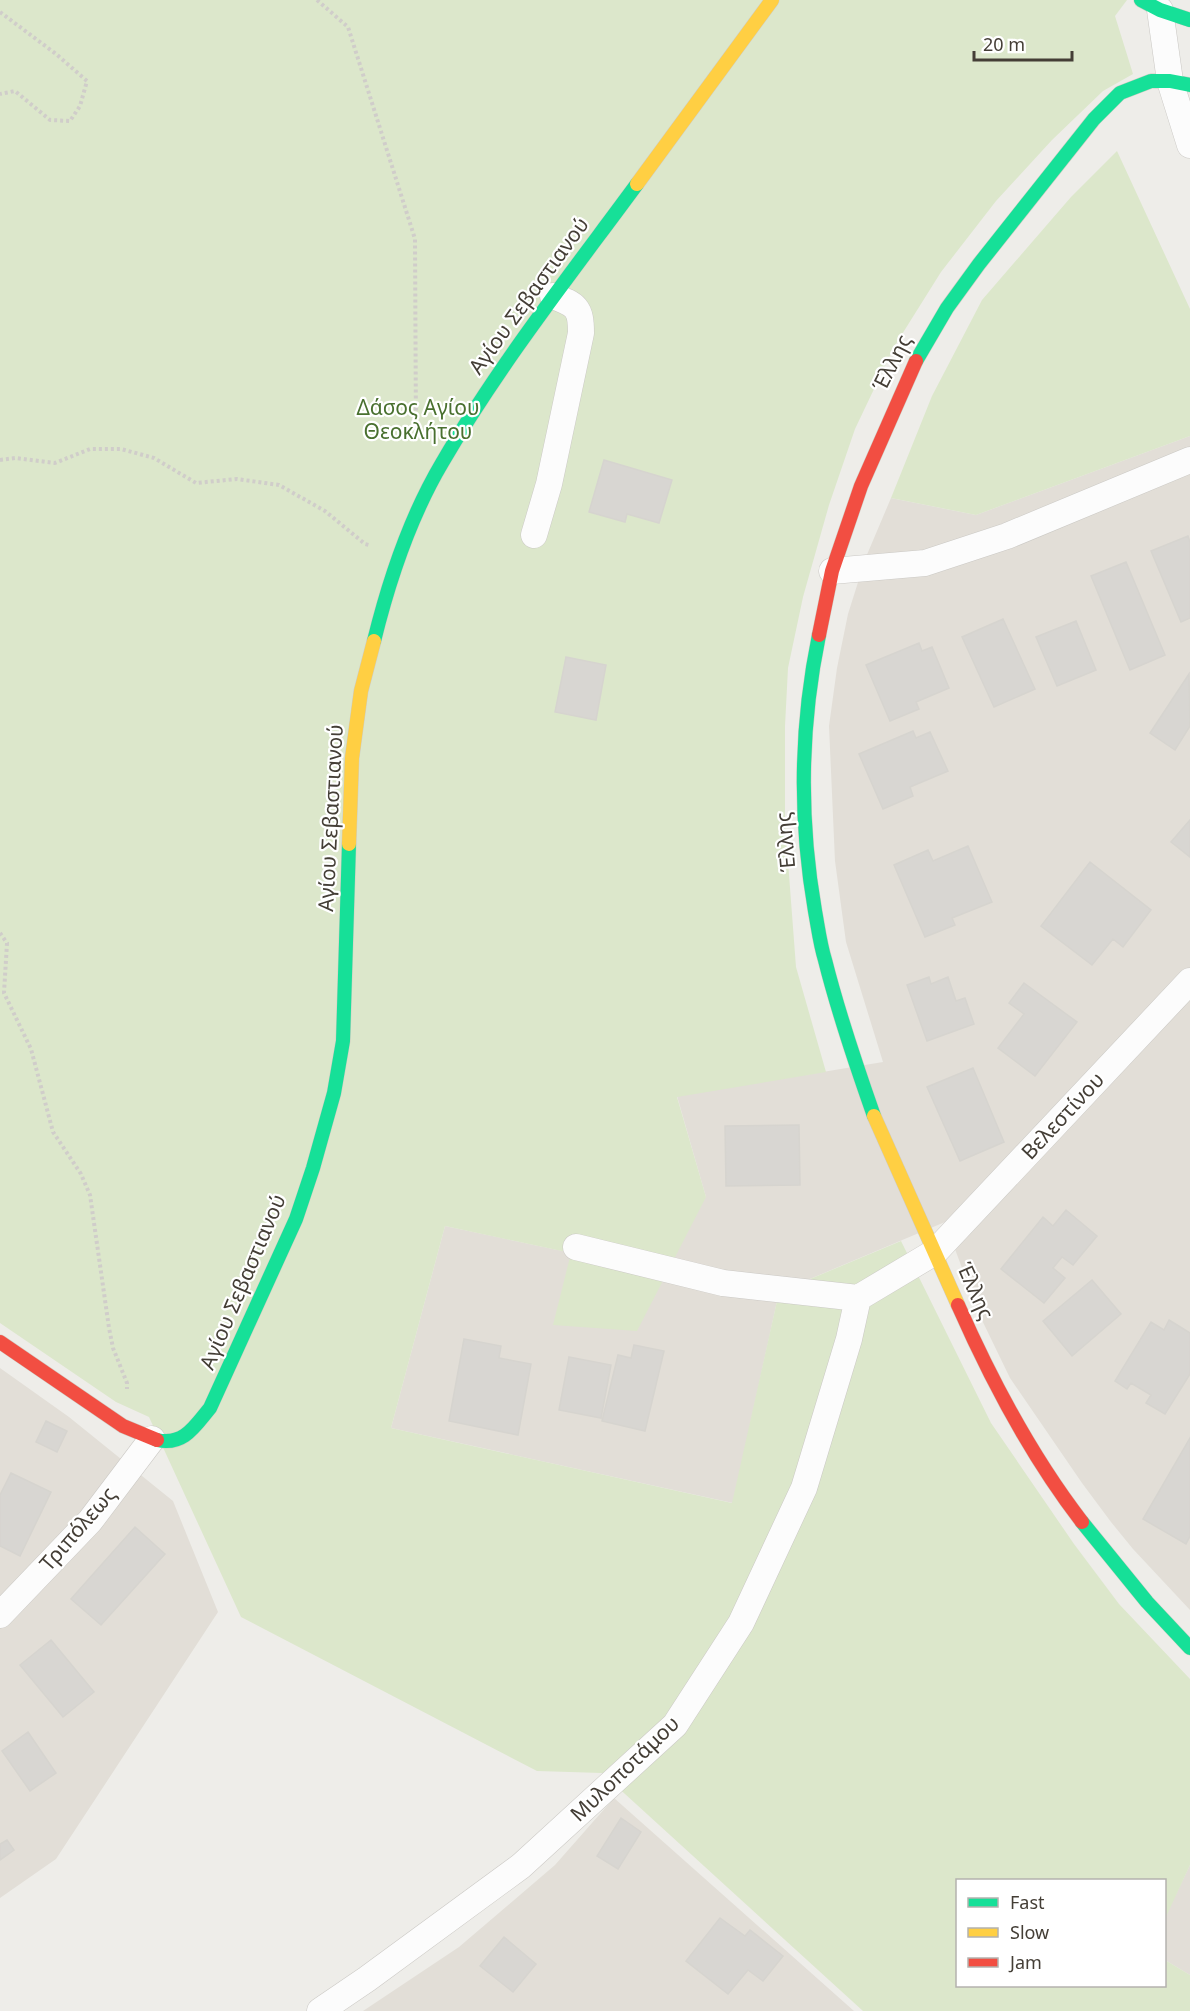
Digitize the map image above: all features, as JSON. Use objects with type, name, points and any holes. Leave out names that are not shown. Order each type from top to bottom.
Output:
[{"type":"street","name":"Αγίου Σεβαστιανού","points":[[0,1342],[120,1424],[152,1439],[165,1442],[177,1441],[189,1433],[210,1408],[296,1219],[334,1094],[343,1041],[352,758],[364,681],[376,632],[417,513],[441,464],[507,359],[772,0]]},
{"type":"street","points":[[1150,5],[1190,20]]},
{"type":"street","points":[[1150,5],[1180,83],[1190,145]]},
{"type":"street","name":"Έλλης","points":[[1180,83],[1151,81],[1120,93],[1094,119],[1017,215],[947,308],[913,365],[861,486],[832,571],[814,660],[804,738],[804,813],[809,875],[824,958],[859,1074],[875,1119],[987,1369],[1035,1455],[1092,1535],[1147,1602],[1190,1648]]},
{"type":"street","points":[[534,535],[549,484],[581,333],[581,316],[578,309],[572,303],[553,296]]},
{"type":"street","points":[[832,571],[924,563],[1007,536],[1190,460]]},
{"type":"street","name":"Βελεστίνου","points":[[858,1298],[935,1252],[1190,981]]},
{"type":"street","points":[[576,1247],[723,1282],[858,1298]]},
{"type":"street","name":"Μυλοποτάμου","points":[[320,2011],[521,1866],[675,1725],[741,1623],[804,1488],[849,1339],[858,1298]]},
{"type":"street","name":"Τριπόλεως","points":[[0,1615],[90,1521],[152,1439]]},
{"type":"path","points":[[317,0],[348,27],[415,239],[417,442]]},
{"type":"path","points":[[0,12],[56,54],[87,81],[80,106],[70,121],[50,120],[15,91],[0,94]]},
{"type":"path","points":[[0,460],[15,458],[55,463],[90,449],[121,449],[154,458],[196,483],[237,479],[279,485],[325,511],[365,544],[402,554]]},
{"type":"path","points":[[0,933],[7,943],[4,993],[31,1049],[53,1132],[81,1174],[90,1195],[109,1328],[113,1348],[127,1383],[128,1394],[120,1424]]},
{"type":"shaded area","points":[[1190,436],[1190,1610],[1111,1522],[1010,1378],[979,1314],[945,1222],[779,1292],[733,1503],[391,1428],[445,1226],[572,1253],[706,1197],[677,1096],[883,1062],[846,942],[835,861],[829,726],[837,668],[848,614],[866,557],[891,498],[976,515]]},
{"type":"shaded area","points":[[0,1368],[69,1417],[173,1501],[218,1612],[56,1859],[0,1898]]},
{"type":"shaded area","points":[[614,1798],[854,2011],[363,2011],[459,1947],[555,1865]]},
{"type":"shaded area","points":[[1190,1865],[1190,1975],[1166,1961],[1166,1915]]},
{"type":"green space","name":"Δάσος Αγίου Θεοκλήτου","points":[[0,0],[1127,0],[1115,16],[1133,74],[1103,91],[1052,140],[996,201],[941,272],[894,347],[855,429],[829,505],[803,597],[788,668],[785,726],[785,822],[796,967],[826,1072],[677,1097],[706,1197],[637,1331],[553,1325],[571,1253],[445,1226],[391,1428],[732,1503],[779,1292],[901,1241],[991,1423],[1074,1544],[1119,1604],[1190,1679],[1190,1865],[1166,1917],[1166,1879],[956,1879],[956,1987],[1166,1987],[1166,1961],[1190,1975],[1190,2011],[863,2011],[602,1773],[537,1771],[241,1617],[149,1417],[116,1402],[0,1323]]},
{"type":"green space","points":[[1117,151],[1190,309],[1190,436],[976,515],[891,498],[932,396],[982,300],[1071,197]]},
{"type":"building","points":[[604,460],[672,480],[659,523],[627,514],[625,522],[589,512]]},
{"type":"building","points":[[1188,536],[1190,542],[1190,618],[1181,622],[1151,551]]},
{"type":"building","points":[[1126,562],[1165,655],[1130,670],[1091,576]]},
{"type":"building","points":[[1003,619],[1035,689],[994,707],[962,637]]},
{"type":"building","points":[[1076,621],[1096,670],[1057,686],[1036,637]]},
{"type":"building","points":[[919,643],[922,651],[932,647],[949,688],[916,702],[919,709],[890,721],[866,665]]},
{"type":"building","points":[[566,657],[606,665],[596,720],[555,712]]},
{"type":"building","points":[[1189,674],[1190,726],[1175,750],[1150,733]]},
{"type":"building","points":[[913,731],[916,738],[930,732],[948,771],[910,787],[913,796],[883,809],[859,754]]},
{"type":"building","points":[[1190,820],[1190,857],[1171,842]]},
{"type":"building","points":[[968,846],[992,902],[952,918],[955,925],[925,937],[894,865],[928,850],[933,861]]},
{"type":"building","points":[[1090,862],[1151,910],[1123,947],[1113,939],[1092,965],[1041,926]]},
{"type":"building","points":[[929,977],[931,984],[948,977],[956,1001],[965,998],[974,1024],[927,1041],[907,985]]},
{"type":"building","points":[[1024,983],[1077,1022],[1035,1076],[998,1048],[1024,1014],[1009,1003]]},
{"type":"building","points":[[973,1068],[1004,1142],[960,1161],[927,1087]]},
{"type":"building","points":[[799,1125],[800,1185],[726,1186],[725,1126]]},
{"type":"building","points":[[1066,1210],[1097,1236],[1073,1265],[1062,1257],[1053,1268],[1065,1278],[1044,1303],[1001,1269],[1043,1217],[1053,1226]]},
{"type":"building","points":[[1092,1280],[1121,1314],[1072,1356],[1043,1321]]},
{"type":"building","points":[[1169,1320],[1190,1333],[1190,1374],[1165,1414],[1146,1403],[1151,1395],[1131,1383],[1127,1389],[1115,1381],[1151,1322],[1164,1330]]},
{"type":"building","points":[[464,1339],[501,1346],[499,1358],[531,1364],[518,1435],[449,1421]]},
{"type":"building","points":[[634,1345],[664,1351],[645,1431],[602,1421],[618,1355],[631,1358]]},
{"type":"building","points":[[569,1357],[611,1365],[601,1418],[559,1410]]},
{"type":"building","points":[[46,1421],[67,1431],[57,1452],[36,1442]]},
{"type":"building","points":[[1190,1438],[1190,1536],[1186,1544],[1143,1519]]},
{"type":"building","points":[[11,1473],[51,1492],[20,1556],[0,1546],[0,1495]]},
{"type":"building","points":[[135,1527],[165,1554],[101,1625],[71,1599]]},
{"type":"building","points":[[51,1640],[94,1692],[63,1717],[20,1665]]},
{"type":"building","points":[[28,1732],[56,1773],[30,1791],[2,1751]]},
{"type":"building","points":[[621,1818],[641,1832],[618,1869],[597,1856]]},
{"type":"building","points":[[7,1840],[14,1850],[0,1860],[0,1844]]},
{"type":"building","points":[[720,1918],[745,1936],[750,1930],[783,1956],[763,1981],[748,1970],[728,1994],[686,1961]]},
{"type":"building","points":[[504,1937],[536,1964],[513,1992],[480,1966]]},
{"type":"traffic: fast","points":[[1141,0],[1160,10],[1190,20]]},
{"type":"traffic: fast","points":[[916,361],[947,308],[979,264],[1094,119],[1120,93],[1151,81],[1170,81],[1190,85]]},
{"type":"traffic: fast","points":[[374,641],[386,595],[410,527],[442,463],[511,356],[637,184]]},
{"type":"traffic: fast","points":[[819,635],[805,738],[806,842],[820,942],[874,1116]]},
{"type":"traffic: fast","points":[[157,1440],[175,1440],[182,1437],[194,1428],[210,1408],[296,1219],[313,1168],[334,1093],[343,1041],[349,844]]},
{"type":"traffic: fast","points":[[1082,1522],[1147,1602],[1190,1648]]},
{"type":"traffic: slow","points":[[637,184],[772,0]]},
{"type":"traffic: slow","points":[[349,844],[352,758],[361,691],[374,641]]},
{"type":"traffic: slow","points":[[874,1116],[958,1305]]},
{"type":"traffic: jam","points":[[819,635],[832,571],[861,486],[916,361]]},
{"type":"traffic: jam","points":[[958,1305],[1029,1445],[1082,1522]]},
{"type":"traffic: jam","points":[[0,1342],[123,1426],[157,1440]]}]
